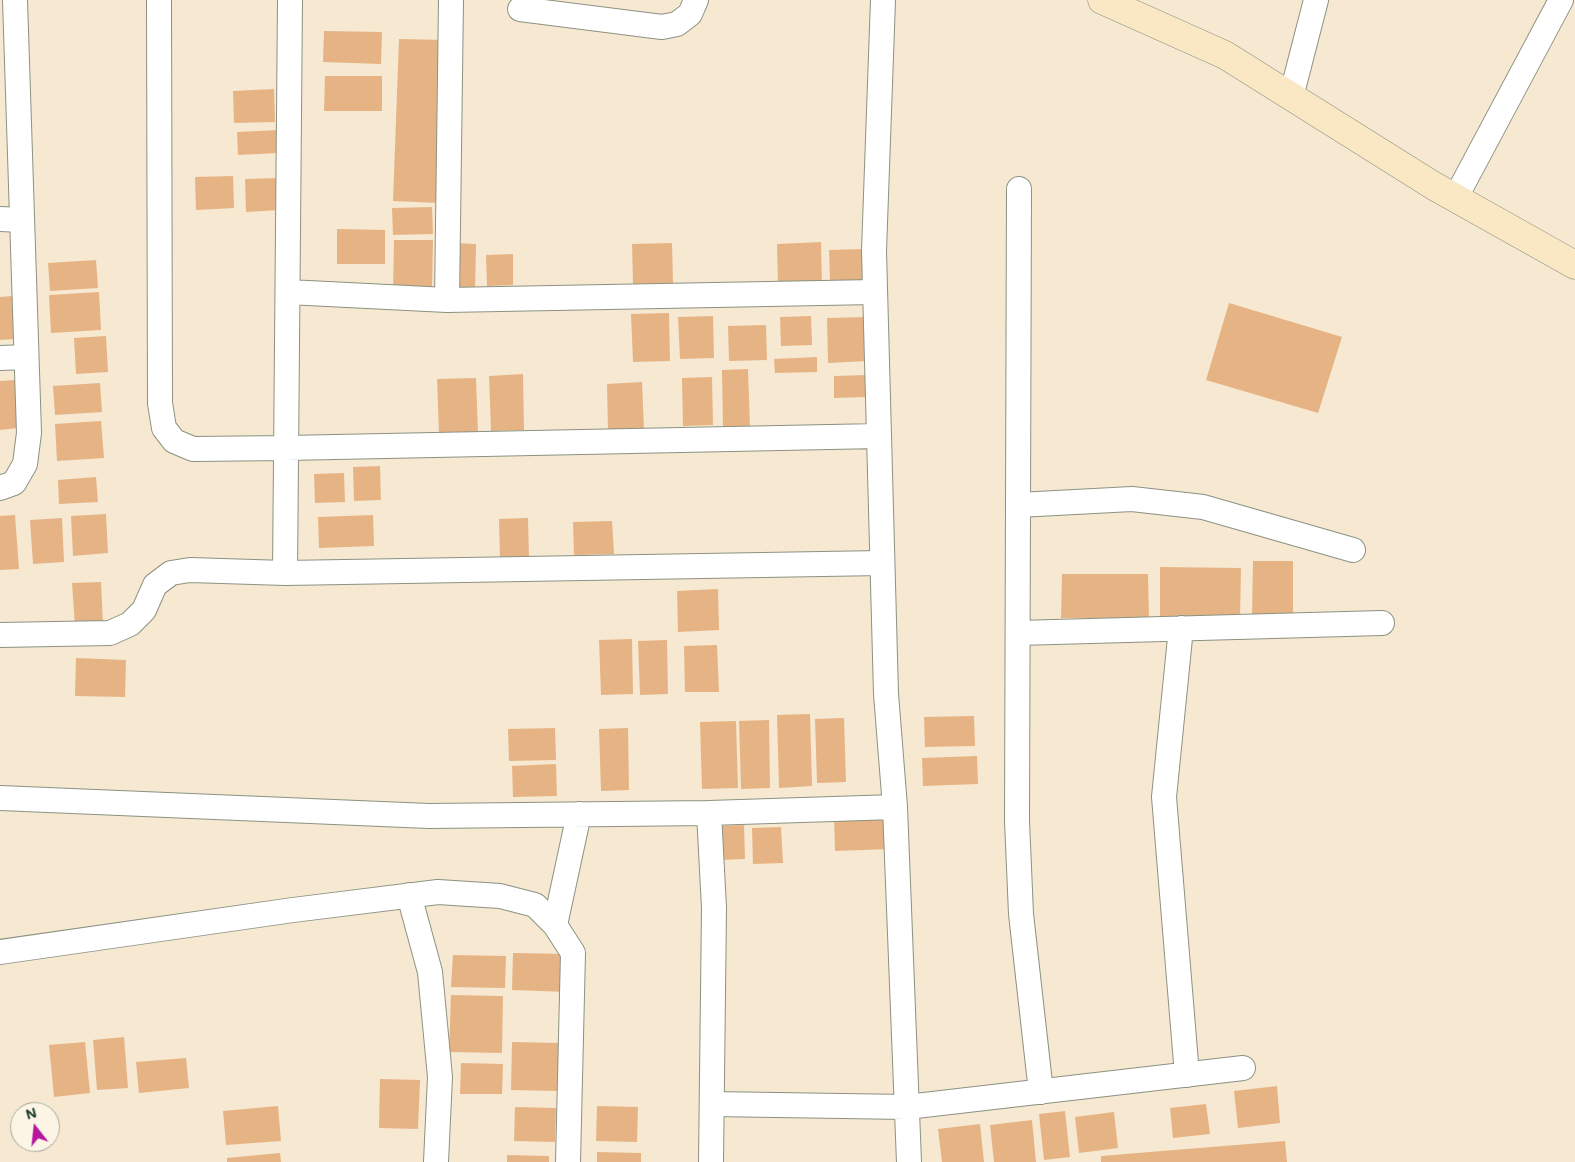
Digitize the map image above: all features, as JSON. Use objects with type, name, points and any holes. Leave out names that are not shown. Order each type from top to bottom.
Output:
[{"type":"main road","points":[[1102,0],[1225,55],[1426,181],[1575,265]]},
{"type":"street","points":[[0,488],[14,483],[25,464],[29,433],[26,357],[11,220],[8,46],[15,0]]},
{"type":"street","points":[[160,0],[160,403],[164,428],[174,441],[193,449],[879,436]]},
{"type":"street","points":[[285,573],[290,0]]},
{"type":"street","points":[[448,300],[451,0]]},
{"type":"street","points":[[520,9],[662,27],[677,24],[690,14],[696,0]]},
{"type":"street","points":[[883,0],[874,251],[886,694],[895,807],[909,1162]]},
{"type":"street","points":[[1291,97],[1316,0]]},
{"type":"street","points":[[1456,197],[1561,0]]},
{"type":"street","points":[[1019,189],[1017,821],[1021,914],[1041,1092]]},
{"type":"street","points":[[288,292],[448,300],[875,292]]},
{"type":"street","points":[[0,358],[26,357]]},
{"type":"street","points":[[1018,505],[1132,499],[1203,507],[1353,550]]},
{"type":"street","points":[[0,635],[110,633],[130,624],[144,610],[155,585],[171,572],[190,570],[285,573],[882,563]]},
{"type":"street","points":[[1018,633],[1382,623]]},
{"type":"street","points":[[1181,628],[1164,797],[1187,1075]]},
{"type":"street","points":[[0,798],[429,816],[709,813],[895,807]]},
{"type":"street","points":[[709,813],[714,908],[711,1162]]},
{"type":"street","points":[[555,925],[579,814]]},
{"type":"street","points":[[0,952],[293,910],[438,892],[500,896],[535,905],[555,925],[573,953],[568,1162]]},
{"type":"street","points":[[409,895],[430,972],[440,1077],[436,1162]]},
{"type":"street","points":[[712,1104],[907,1107],[1243,1068]]},
{"type":"building","points":[[324,31],[382,32],[381,64],[323,62]]},
{"type":"building","points":[[399,39],[446,40],[439,203],[393,201]]},
{"type":"building","points":[[325,76],[382,76],[382,111],[324,111]]},
{"type":"building","points":[[274,89],[275,122],[234,123],[233,91]]},
{"type":"building","points":[[279,130],[279,153],[238,155],[237,132]]},
{"type":"building","points":[[233,176],[234,208],[196,210],[195,177]]},
{"type":"building","points":[[279,178],[280,210],[246,212],[245,179]]},
{"type":"building","points":[[432,207],[433,234],[393,235],[392,208]]},
{"type":"building","points":[[337,229],[385,230],[385,264],[337,264]]},
{"type":"building","points":[[394,240],[433,240],[432,292],[393,291]]},
{"type":"building","points":[[821,242],[822,285],[778,286],[777,244]]},
{"type":"building","points":[[453,243],[476,244],[475,291],[452,291]]},
{"type":"building","points":[[672,243],[673,283],[633,284],[632,244]]},
{"type":"building","points":[[862,249],[863,281],[830,282],[829,250]]},
{"type":"building","points":[[513,254],[513,285],[487,286],[486,255]]},
{"type":"building","points":[[96,260],[98,288],[50,291],[48,263]]},
{"type":"building","points":[[99,292],[101,330],[51,333],[49,295]]},
{"type":"building","points":[[12,296],[15,339],[0,340],[0,297]]},
{"type":"building","points":[[1229,303],[1342,337],[1318,413],[1206,380]]},
{"type":"building","points":[[669,313],[670,361],[633,362],[631,314]]},
{"type":"building","points":[[713,316],[714,358],[680,359],[678,317]]},
{"type":"building","points":[[811,316],[812,345],[781,346],[780,317]]},
{"type":"building","points":[[867,317],[868,361],[828,363],[827,318]]},
{"type":"building","points":[[766,325],[767,360],[729,361],[728,326]]},
{"type":"building","points":[[106,336],[108,372],[76,374],[74,338]]},
{"type":"building","points":[[817,357],[817,372],[775,373],[774,359]]},
{"type":"building","points":[[748,369],[750,427],[723,428],[722,370]]},
{"type":"building","points":[[523,374],[524,430],[491,431],[489,376]]},
{"type":"building","points":[[866,375],[866,397],[834,398],[834,376]]},
{"type":"building","points":[[712,377],[713,425],[683,426],[682,378]]},
{"type":"building","points":[[476,378],[478,433],[439,434],[437,379]]},
{"type":"building","points":[[15,380],[18,428],[0,430],[0,381]]},
{"type":"building","points":[[642,382],[644,430],[608,431],[607,384]]},
{"type":"building","points":[[100,383],[102,412],[55,415],[53,386]]},
{"type":"building","points":[[101,421],[104,458],[57,461],[55,424]]},
{"type":"building","points":[[380,466],[381,500],[354,501],[353,467]]},
{"type":"building","points":[[344,473],[345,502],[315,503],[314,474]]},
{"type":"building","points":[[96,477],[98,502],[59,504],[58,480]]},
{"type":"building","points":[[106,514],[108,553],[73,556],[71,516]]},
{"type":"building","points":[[15,515],[19,569],[0,570],[0,516]]},
{"type":"building","points":[[373,515],[374,546],[319,548],[318,517]]},
{"type":"building","points":[[62,518],[64,562],[33,564],[30,520]]},
{"type":"building","points":[[528,518],[529,558],[500,559],[499,519]]},
{"type":"building","points":[[612,521],[614,554],[574,555],[573,522]]},
{"type":"building","points":[[1253,561],[1293,561],[1293,614],[1252,615]]},
{"type":"building","points":[[1160,567],[1241,568],[1240,620],[1160,619]]},
{"type":"building","points":[[1062,574],[1148,574],[1149,618],[1061,618]]},
{"type":"building","points":[[101,582],[103,625],[75,626],[72,583]]},
{"type":"building","points":[[718,589],[719,630],[678,632],[677,591]]},
{"type":"building","points":[[632,639],[633,694],[601,695],[599,640]]},
{"type":"building","points":[[667,640],[668,694],[640,695],[638,641]]},
{"type":"building","points":[[717,645],[719,692],[685,692],[684,646]]},
{"type":"building","points":[[76,658],[126,660],[125,697],[75,696]]},
{"type":"building","points":[[810,714],[812,786],[779,788],[777,715]]},
{"type":"building","points":[[974,716],[975,746],[925,747],[924,717]]},
{"type":"building","points":[[844,718],[846,782],[817,783],[815,719]]},
{"type":"building","points":[[769,720],[770,788],[741,789],[739,721]]},
{"type":"building","points":[[736,721],[738,788],[702,789],[700,722]]},
{"type":"building","points":[[555,728],[556,760],[509,761],[508,729]]},
{"type":"building","points":[[628,728],[629,790],[601,791],[599,729]]},
{"type":"building","points":[[977,756],[978,784],[923,786],[922,758]]},
{"type":"building","points":[[556,764],[557,796],[513,797],[512,766]]},
{"type":"building","points":[[889,813],[890,849],[835,851],[834,815]]},
{"type":"building","points":[[744,825],[745,859],[720,860],[718,826]]},
{"type":"building","points":[[781,827],[783,863],[753,864],[752,828]]},
{"type":"building","points":[[513,953],[568,954],[568,992],[512,990]]},
{"type":"building","points":[[453,955],[506,956],[505,988],[451,987]]},
{"type":"building","points":[[451,995],[503,996],[502,1053],[449,1052]]},
{"type":"building","points":[[124,1037],[128,1088],[97,1090],[93,1040]]},
{"type":"building","points":[[85,1042],[90,1093],[54,1097],[49,1045]]},
{"type":"building","points":[[512,1042],[560,1043],[559,1091],[511,1090]]},
{"type":"building","points":[[186,1058],[189,1088],[139,1093],[136,1062]]},
{"type":"building","points":[[461,1063],[503,1064],[502,1094],[460,1094]]},
{"type":"building","points":[[380,1079],[420,1080],[418,1129],[379,1128]]},
{"type":"building","points":[[1277,1086],[1280,1123],[1238,1128],[1234,1091]]},
{"type":"building","points":[[1206,1104],[1210,1134],[1173,1138],[1170,1108]]},
{"type":"building","points":[[278,1106],[281,1141],[226,1145],[223,1111]]},
{"type":"building","points":[[597,1106],[638,1107],[637,1142],[596,1141]]},
{"type":"building","points":[[515,1107],[556,1108],[555,1142],[514,1141]]},
{"type":"building","points":[[1065,1111],[1070,1157],[1044,1160],[1039,1114]]},
{"type":"building","points":[[1114,1112],[1118,1148],[1079,1153],[1075,1117]]},
{"type":"building","points":[[1032,1120],[1036,1162],[994,1162],[990,1125]]},
{"type":"building","points":[[980,1124],[984,1162],[942,1162],[938,1129]]},
{"type":"building","points":[[1285,1141],[1287,1162],[1101,1162],[1101,1156]]},
{"type":"building","points":[[597,1152],[641,1153],[641,1162],[597,1162]]},
{"type":"building","points":[[280,1153],[281,1162],[227,1162],[227,1158]]},
{"type":"building","points":[[507,1155],[549,1156],[549,1162],[507,1162]]}]
